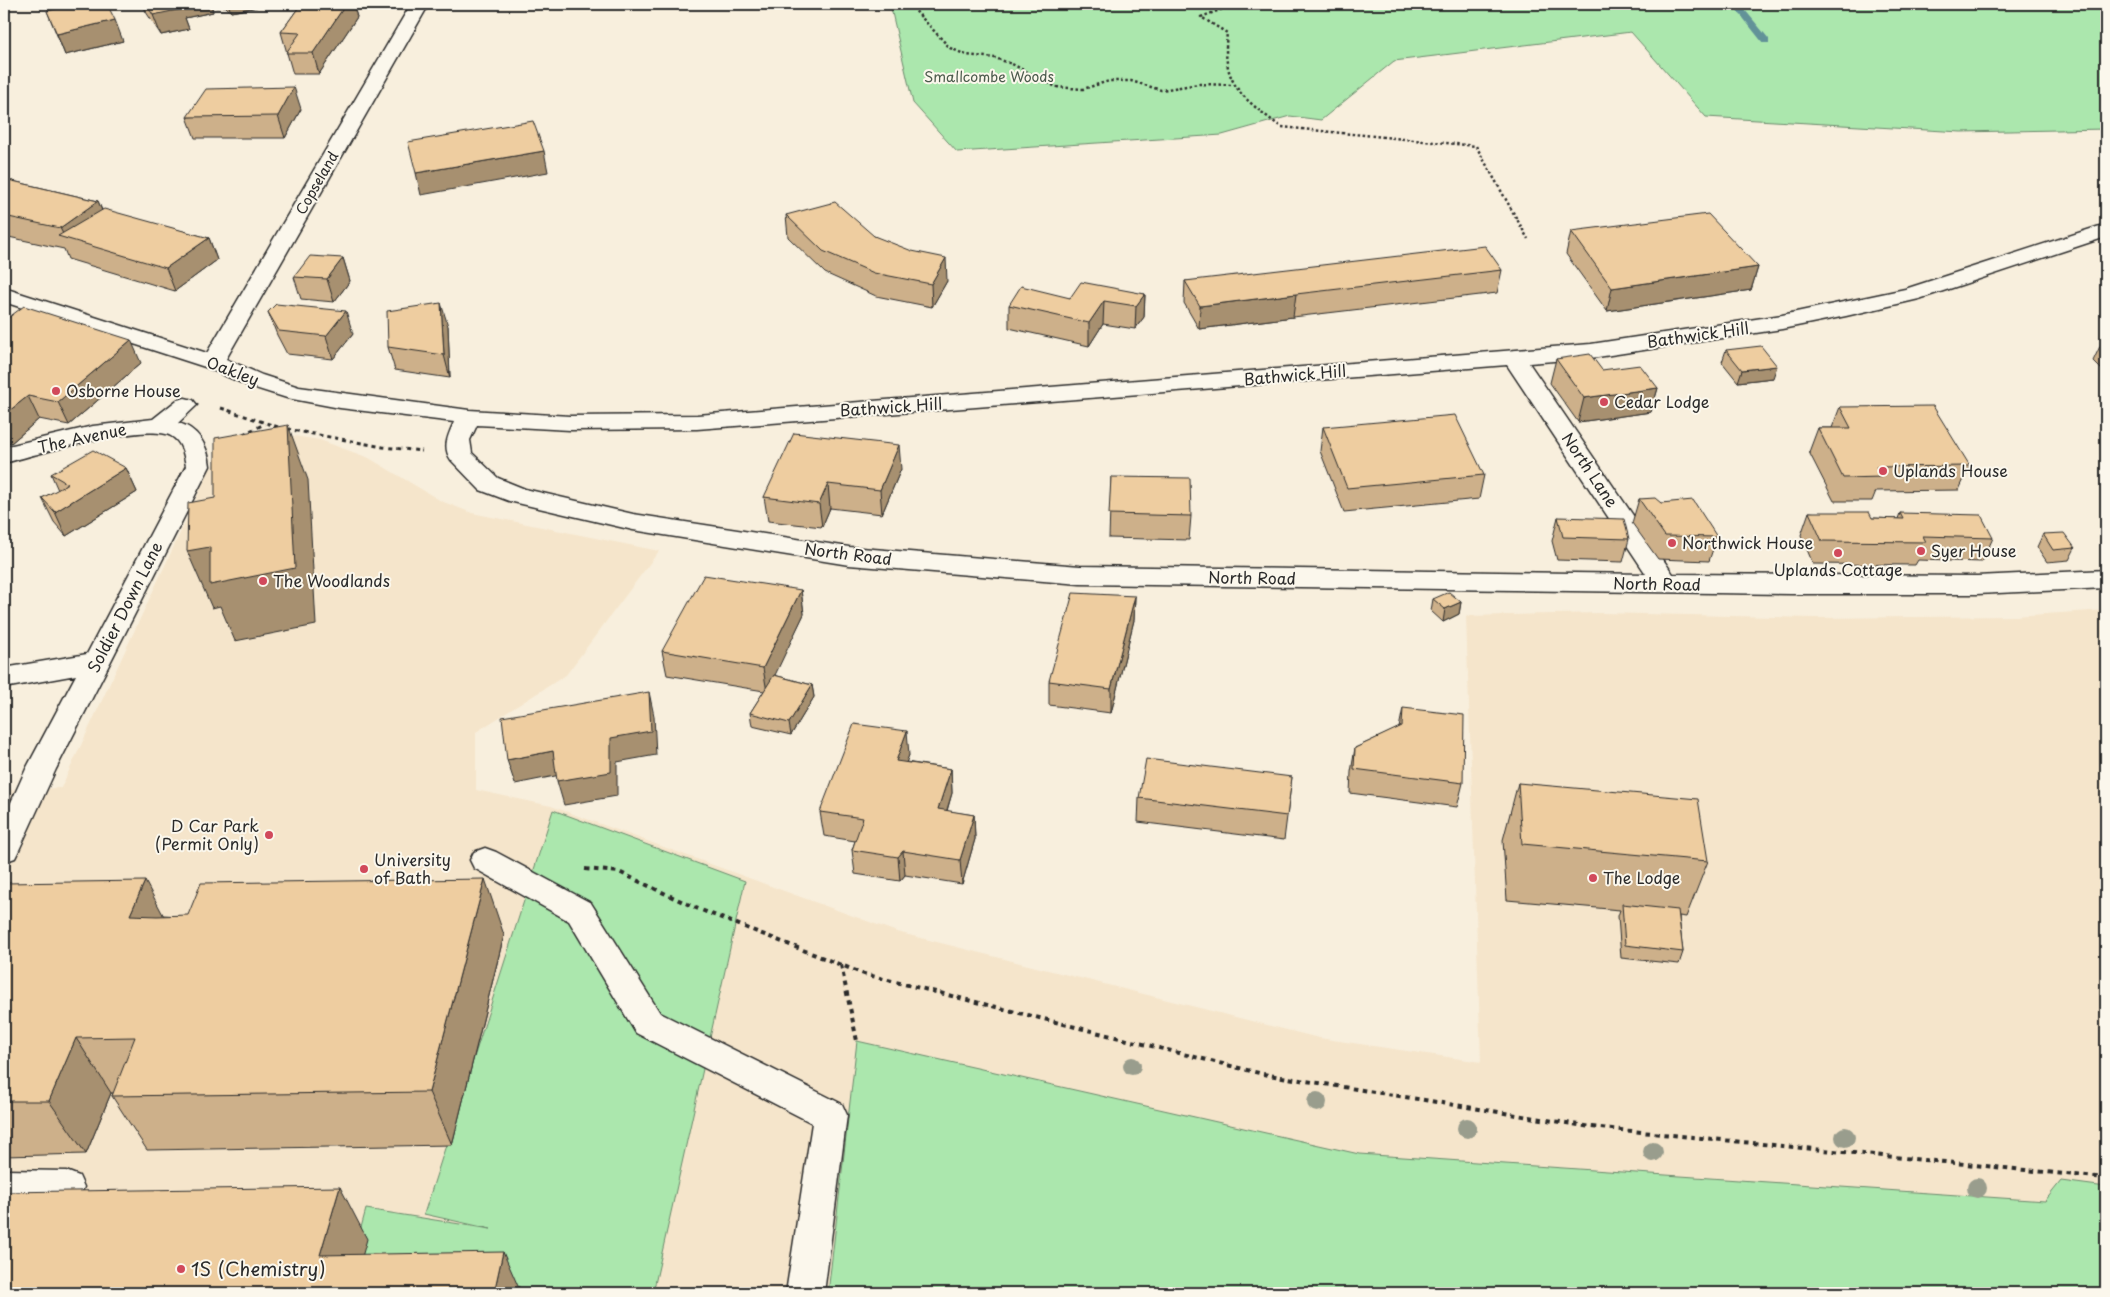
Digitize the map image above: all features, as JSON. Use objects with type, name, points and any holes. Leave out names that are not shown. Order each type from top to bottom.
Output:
[{"type":"street","name":"Copseland","points":[[213,362],[420,4]]},
{"type":"street","name":"Bathwick Hill","points":[[469,416],[570,424],[697,422],[1591,351],[1764,325],[1911,294],[2106,230]]},
{"type":"street","name":"Oakley","points":[[4,295],[213,362],[254,380],[295,393],[340,401],[469,416]]},
{"type":"street","name":"North Lane","points":[[1514,357],[1666,584]]},
{"type":"street","points":[[160,425],[185,405]]},
{"type":"street","name":"North Road","points":[[469,416],[458,440],[460,455],[489,484],[518,495],[633,522],[849,556],[1080,575],[1666,584],[1977,585],[2106,579]]},
{"type":"street","name":"The Avenue","points":[[4,455],[124,428],[160,425],[179,430],[194,449]]},
{"type":"street","name":"Soldier Down Lane","points":[[4,850],[41,769],[198,466],[194,449]]},
{"type":"street","points":[[4,678],[97,662]]},
{"type":"street","points":[[485,860],[580,912],[648,1023],[830,1115],[806,1293]]},
{"type":"street","points":[[4,1186],[66,1187]]},
{"type":"path","points":[[909,4],[950,48],[966,55],[995,58],[1012,64],[1056,87],[1083,89],[1109,81],[1131,81],[1161,90],[1200,84],[1233,85]]},
{"type":"path","points":[[1236,4],[1201,17],[1227,33],[1226,62],[1233,85],[1281,127],[1476,146],[1528,239]]},
{"type":"path","points":[[194,449],[273,422]]},
{"type":"path","points":[[581,868],[619,872],[696,908],[864,974],[1273,1076],[1591,1127],[2106,1178]]},
{"type":"path","points":[[841,965],[857,1041]]},
{"type":"shaded area","name":"University of Bath","points":[[260,431],[320,440],[369,458],[441,501],[472,513],[659,551],[566,675],[476,732],[476,790],[551,806],[897,932],[1319,1038],[1481,1062],[1466,616],[1601,613],[1814,618],[2015,616],[2106,610],[2106,1293],[4,1293],[4,790],[61,788],[210,469],[224,454]]},
{"type":"green space","name":"Smallcombe Woods","points":[[890,4],[2106,4],[2106,129],[1961,132],[1706,117],[1631,32],[1394,61],[1321,120],[1290,116],[1222,135],[957,152],[913,103]]},
{"type":"green space","points":[[553,810],[745,881],[653,1293],[519,1293],[520,1287],[344,1291],[366,1209],[491,1229],[424,1214]]},
{"type":"green space","points":[[857,1041],[1359,1154],[2045,1201],[2061,1181],[2106,1187],[2106,1293],[828,1293]]},
{"type":"building","points":[[77,4],[107,4],[115,20],[57,34],[47,11]]},
{"type":"building","points":[[146,4],[179,4],[182,9],[153,15]]},
{"type":"building","points":[[301,4],[346,4],[313,53],[286,53],[300,33],[281,32]]},
{"type":"building","points":[[294,87],[278,116],[187,117],[206,89]]},
{"type":"building","points":[[533,121],[544,151],[416,173],[408,142]]},
{"type":"building","points":[[4,179],[98,201],[60,228],[4,216]]},
{"type":"building","points":[[835,202],[874,236],[912,251],[946,258],[931,284],[874,273],[823,251],[786,215]]},
{"type":"building","points":[[104,209],[209,238],[166,268],[58,236]]},
{"type":"building","points":[[1708,214],[1758,267],[1612,288],[1571,231]]},
{"type":"building","points":[[1485,246],[1502,270],[1200,306],[1185,281]]},
{"type":"building","points":[[310,256],[343,258],[327,279],[294,277]]},
{"type":"building","points":[[1081,282],[1145,294],[1136,306],[1104,301],[1089,323],[1009,305],[1021,286],[1070,298]]},
{"type":"building","points":[[441,303],[444,355],[388,347],[387,311]]},
{"type":"building","points":[[276,304],[346,311],[326,336],[279,331],[268,312]]},
{"type":"building","points":[[24,306],[131,340],[58,402],[28,396],[4,415],[4,321]]},
{"type":"building","points":[[1761,346],[1777,366],[1742,370],[1726,350]]},
{"type":"building","points":[[1590,354],[1602,370],[1640,365],[1658,388],[1584,398],[1556,359]]},
{"type":"building","points":[[1933,406],[1970,466],[1876,467],[1882,477],[1843,478],[1818,428],[1851,428],[1840,407]]},
{"type":"building","points":[[1455,415],[1484,475],[1347,488],[1323,427]]},
{"type":"building","points":[[288,425],[295,568],[210,585],[210,547],[187,551],[188,503],[215,498],[215,438]]},
{"type":"building","points":[[794,433],[899,445],[880,490],[828,484],[819,504],[764,497]]},
{"type":"building","points":[[93,450],[126,468],[55,512],[42,498],[68,484],[51,474]]},
{"type":"building","points":[[1111,477],[1190,478],[1191,516],[1109,514]]},
{"type":"building","points":[[1655,498],[1661,503],[1693,500],[1717,537],[1665,536],[1639,499]]},
{"type":"building","points":[[1809,512],[1869,512],[1872,518],[1903,519],[1900,513],[1981,515],[1993,538],[1923,536],[1926,542],[1822,541]]},
{"type":"building","points":[[1558,517],[1624,519],[1629,539],[1563,537]]},
{"type":"building","points":[[2064,533],[2075,548],[2053,550],[2043,534]]},
{"type":"building","points":[[704,575],[801,590],[763,668],[662,651]]},
{"type":"building","points":[[1449,592],[1461,602],[1445,609],[1433,599]]},
{"type":"building","points":[[1073,593],[1135,596],[1111,689],[1049,681]]},
{"type":"building","points":[[774,675],[812,685],[789,723],[750,713]]},
{"type":"building","points":[[649,692],[651,731],[611,738],[611,772],[557,781],[553,751],[507,760],[502,717]]},
{"type":"building","points":[[1403,708],[1464,715],[1463,783],[1354,769],[1355,748],[1402,726]]},
{"type":"building","points":[[854,724],[907,731],[896,761],[951,769],[938,809],[974,815],[960,860],[903,851],[898,857],[852,850],[863,818],[820,812]]},
{"type":"building","points":[[1146,759],[1292,777],[1287,816],[1139,798]]},
{"type":"building","points":[[1518,783],[1698,799],[1708,861],[1522,844]]},
{"type":"building","points":[[485,879],[429,1092],[112,1096],[135,1037],[76,1038],[49,1101],[4,1101],[4,883],[145,881],[130,915],[157,916],[188,915],[201,883]]},
{"type":"building","points":[[1622,904],[1678,910],[1683,952],[1625,945]]},
{"type":"building","points":[[340,1187],[320,1255],[503,1252],[494,1293],[4,1293],[4,1192]]},
{"type":"waterway","points":[[1736,4],[1766,41]]},
{"type":"place","name":"Osborne House","points":[[56,391]]},
{"type":"place","name":"Cedar Lodge","points":[[1604,402]]},
{"type":"place","name":"Uplands House","points":[[1883,471]]},
{"type":"place","name":"Northwick House","points":[[1672,543]]},
{"type":"place","name":"Syer House","points":[[1921,551]]},
{"type":"place","name":"Uplands Cottage","points":[[1838,553]]},
{"type":"place","name":"The Woodlands","points":[[263,581]]},
{"type":"place","name":"D Car Park (Permit Only)","points":[[269,835]]},
{"type":"place","name":"University of Bath","points":[[364,869]]},
{"type":"place","name":"The Lodge","points":[[1593,878]]},
{"type":"place","name":"1S (Chemistry)","points":[[181,1269]]}]
